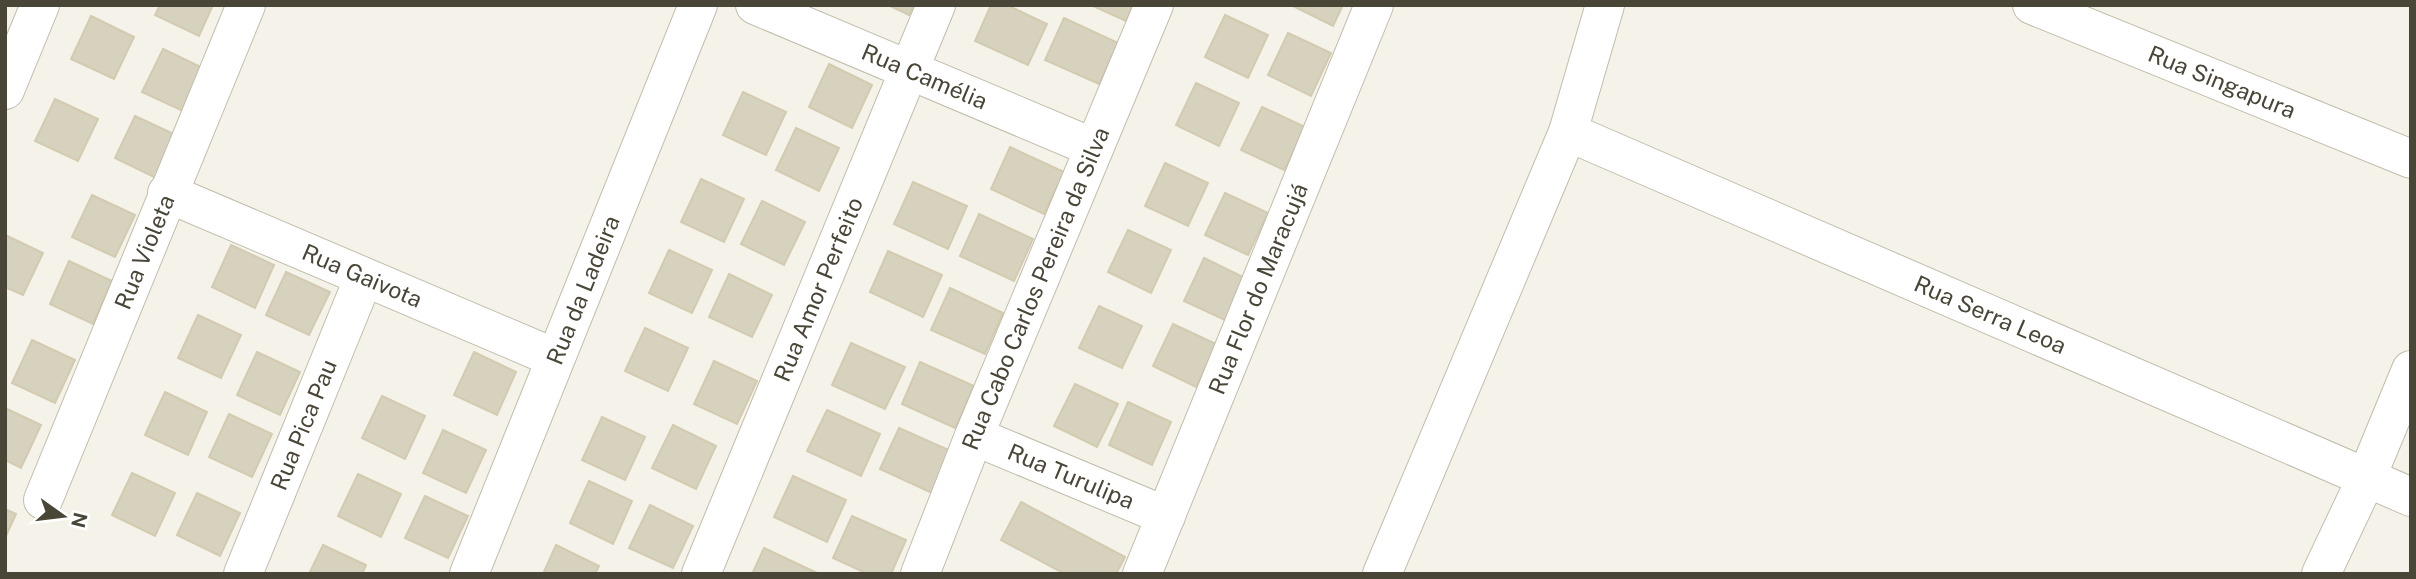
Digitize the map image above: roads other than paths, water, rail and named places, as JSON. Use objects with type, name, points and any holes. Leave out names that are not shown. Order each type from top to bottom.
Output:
[{"type":"street","points":[[5,89],[40,5]]},
{"type":"street","name":"Rua Violeta","points":[[43,500],[246,5]]},
{"type":"street","name":"Rua da Ladeira","points":[[469,574],[698,5]]},
{"type":"street","name":"Rua Camélia","points":[[755,5],[1094,148]]},
{"type":"street","name":"Rua Amor Perfeito","points":[[701,574],[936,5]]},
{"type":"street","name":"Rua Cabo Carlos Pereira da Silva","points":[[920,574],[974,436],[1154,5]]},
{"type":"street","name":"Rua Flor do Maracujá","points":[[1142,574],[1374,5]]},
{"type":"street","points":[[1382,574],[1569,132],[1605,5]]},
{"type":"street","name":"Rua Singapura","points":[[2032,5],[2411,159]]},
{"type":"street","name":"Rua Serra Leoa","points":[[1569,132],[2411,497]]},
{"type":"street","name":"Rua Gaivota","points":[[167,194],[555,358]]},
{"type":"street","name":"Rua Pica Pau","points":[[243,574],[364,277]]},
{"type":"street","points":[[2321,574],[2366,479],[2411,370]]},
{"type":"street","name":"Rua Turulipa","points":[[974,436],[1166,516]]}]
